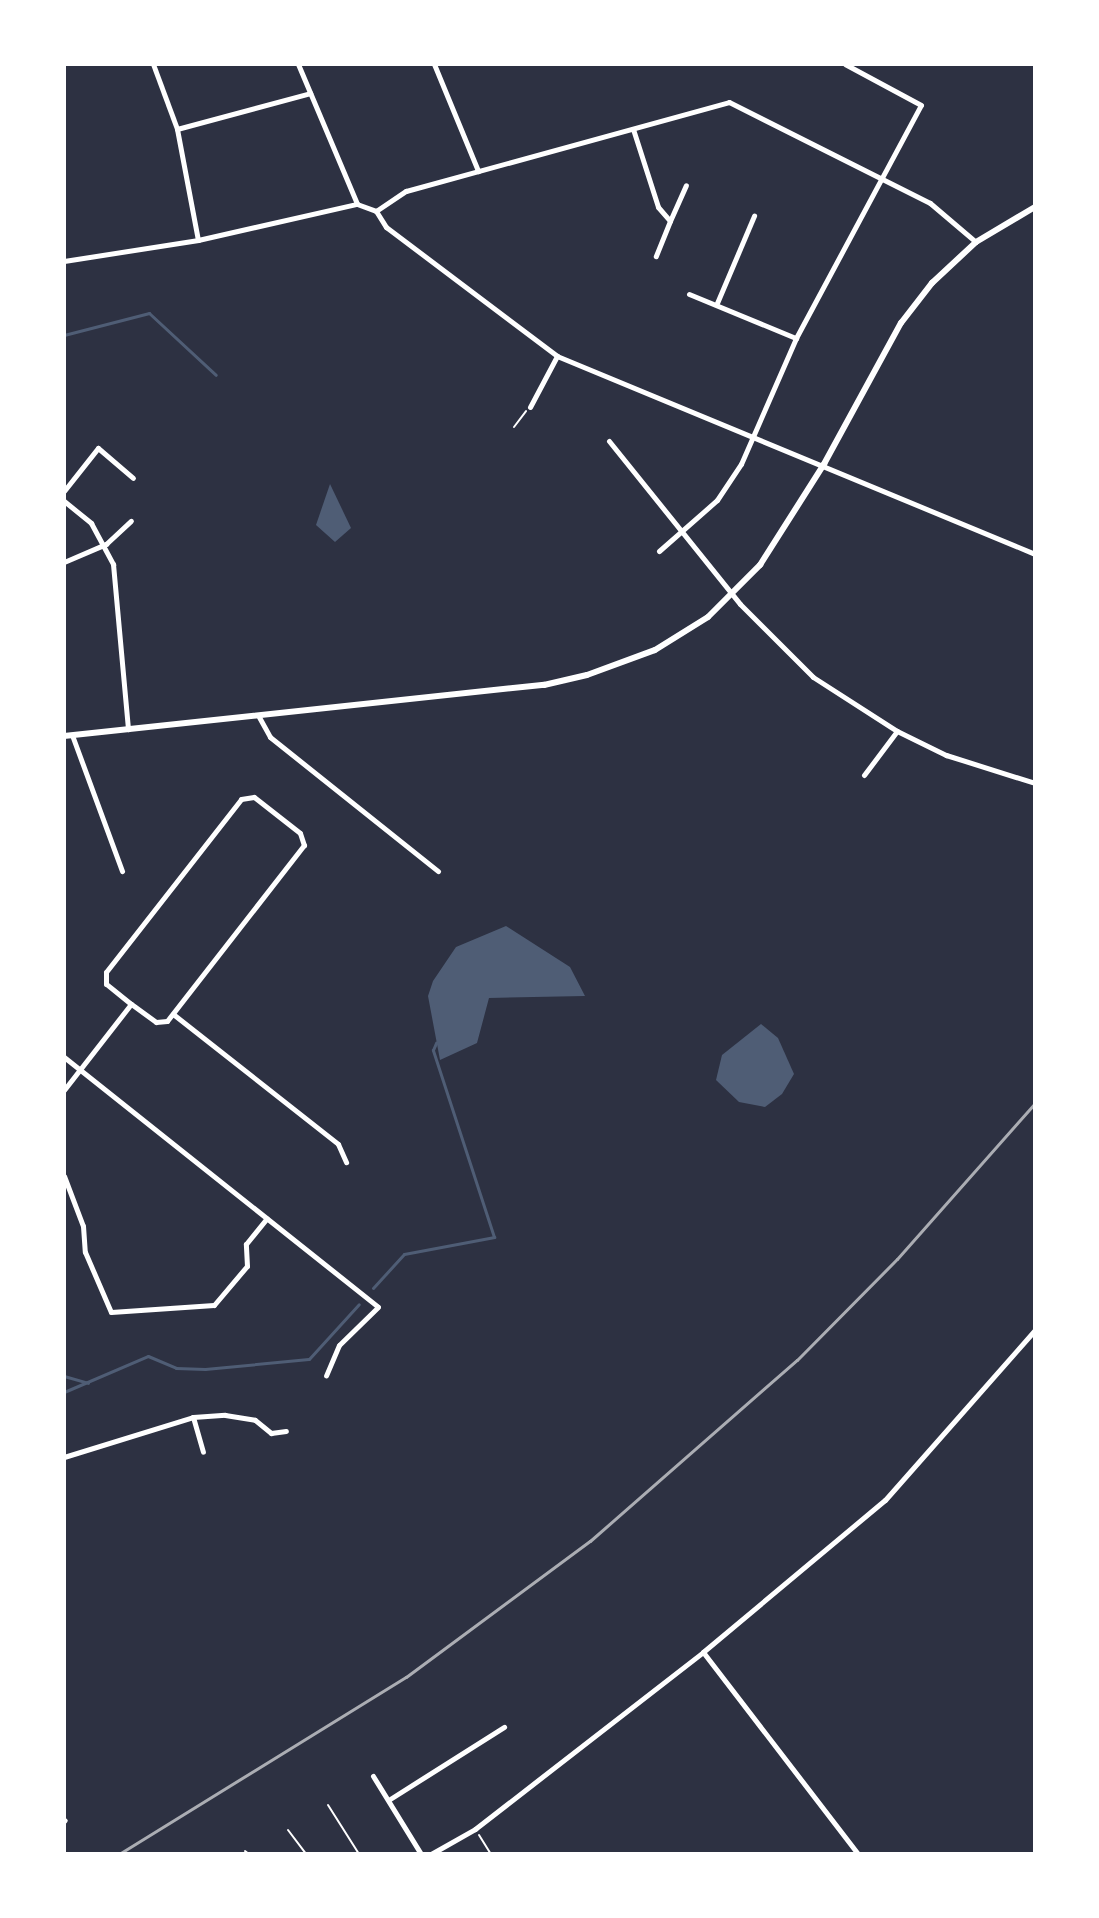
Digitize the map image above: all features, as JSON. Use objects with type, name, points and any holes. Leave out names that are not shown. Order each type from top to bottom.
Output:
[{"type":"street","points":[[153,64],[177,129],[198,240]]},
{"type":"street","points":[[298,64],[357,204]]},
{"type":"street","points":[[434,64],[478,171]]},
{"type":"street","points":[[659,551],[686,531],[717,500],[754,433],[796,338],[921,105],[845,64]]},
{"type":"street","points":[[177,129],[310,93]]},
{"type":"street","points":[[376,211],[406,191],[729,102],[950,216],[976,242]]},
{"type":"street","points":[[633,129],[658,207],[670,221]]},
{"type":"street","points":[[656,256],[686,185]]},
{"type":"street","points":[[64,261],[198,240],[357,204],[376,211],[391,231],[557,356],[754,433],[1035,554]]},
{"type":"street","points":[[122,871],[68,736],[572,680],[655,650],[736,594],[784,533],[901,323],[932,283],[976,242],[1035,207]]},
{"type":"street","points":[[717,303],[754,216]]},
{"type":"street","points":[[689,294],[796,338]]},
{"type":"street","points":[[530,407],[557,356]]},
{"type":"street","points":[[609,441],[736,594],[813,677],[897,731],[946,755],[1035,783]]},
{"type":"street","points":[[64,491],[98,448],[133,478]]},
{"type":"street","points":[[64,501],[106,544],[113,564],[128,729]]},
{"type":"street","points":[[64,562],[106,544],[131,521]]},
{"type":"street","points":[[259,717],[270,737],[438,871]]},
{"type":"street","points":[[864,775],[897,731]]},
{"type":"street","points":[[254,797],[300,833],[304,845],[167,1021],[156,1022],[131,1004],[106,984],[106,972],[241,799],[254,797]]},
{"type":"street","points":[[64,1090],[131,1004]]},
{"type":"street","points":[[173,1014],[338,1144],[346,1162]]},
{"type":"street","points":[[64,1057],[378,1307],[339,1345],[326,1375]]},
{"type":"street","points":[[64,1176],[83,1226],[85,1252],[111,1312],[214,1305],[247,1266],[246,1244],[267,1218]]},
{"type":"street","points":[[431,1854],[475,1829],[703,1652],[885,1500],[1035,1330]]},
{"type":"street","points":[[64,1457],[193,1417],[225,1415],[255,1420],[271,1433],[286,1431]]},
{"type":"street","points":[[193,1417],[203,1452]]},
{"type":"street","points":[[703,1652],[858,1854]]},
{"type":"street","points":[[390,1799],[504,1727]]},
{"type":"street","points":[[373,1776],[390,1799],[421,1854]]},
{"type":"lane","points":[[328,1805],[359,1854]]},
{"type":"lane","points":[[288,1830],[306,1854]]},
{"type":"path","points":[[514,427],[530,407]]},
{"type":"path","points":[[475,1829],[491,1854]]},
{"type":"water","points":[[330,484],[351,528],[335,542],[316,525]]},
{"type":"water","points":[[506,926],[570,967],[585,996],[489,998],[477,1043],[440,1060],[428,996],[433,981],[456,947]]},
{"type":"water","points":[[761,1024],[778,1038],[794,1074],[782,1094],[765,1107],[739,1102],[716,1080],[722,1055]]},
{"type":"waterway","points":[[64,335],[149,313],[216,375]]},
{"type":"waterway","points":[[373,1288],[404,1254],[494,1237],[433,1050],[436,1043]]},
{"type":"waterway","points":[[64,1392],[148,1356],[176,1368],[205,1369],[309,1359],[359,1304]]},
{"type":"waterway","points":[[64,1376],[88,1383]]},
{"type":"railway","points":[[119,1854],[406,1677],[590,1541],[797,1360],[897,1259],[1035,1103]]}]
